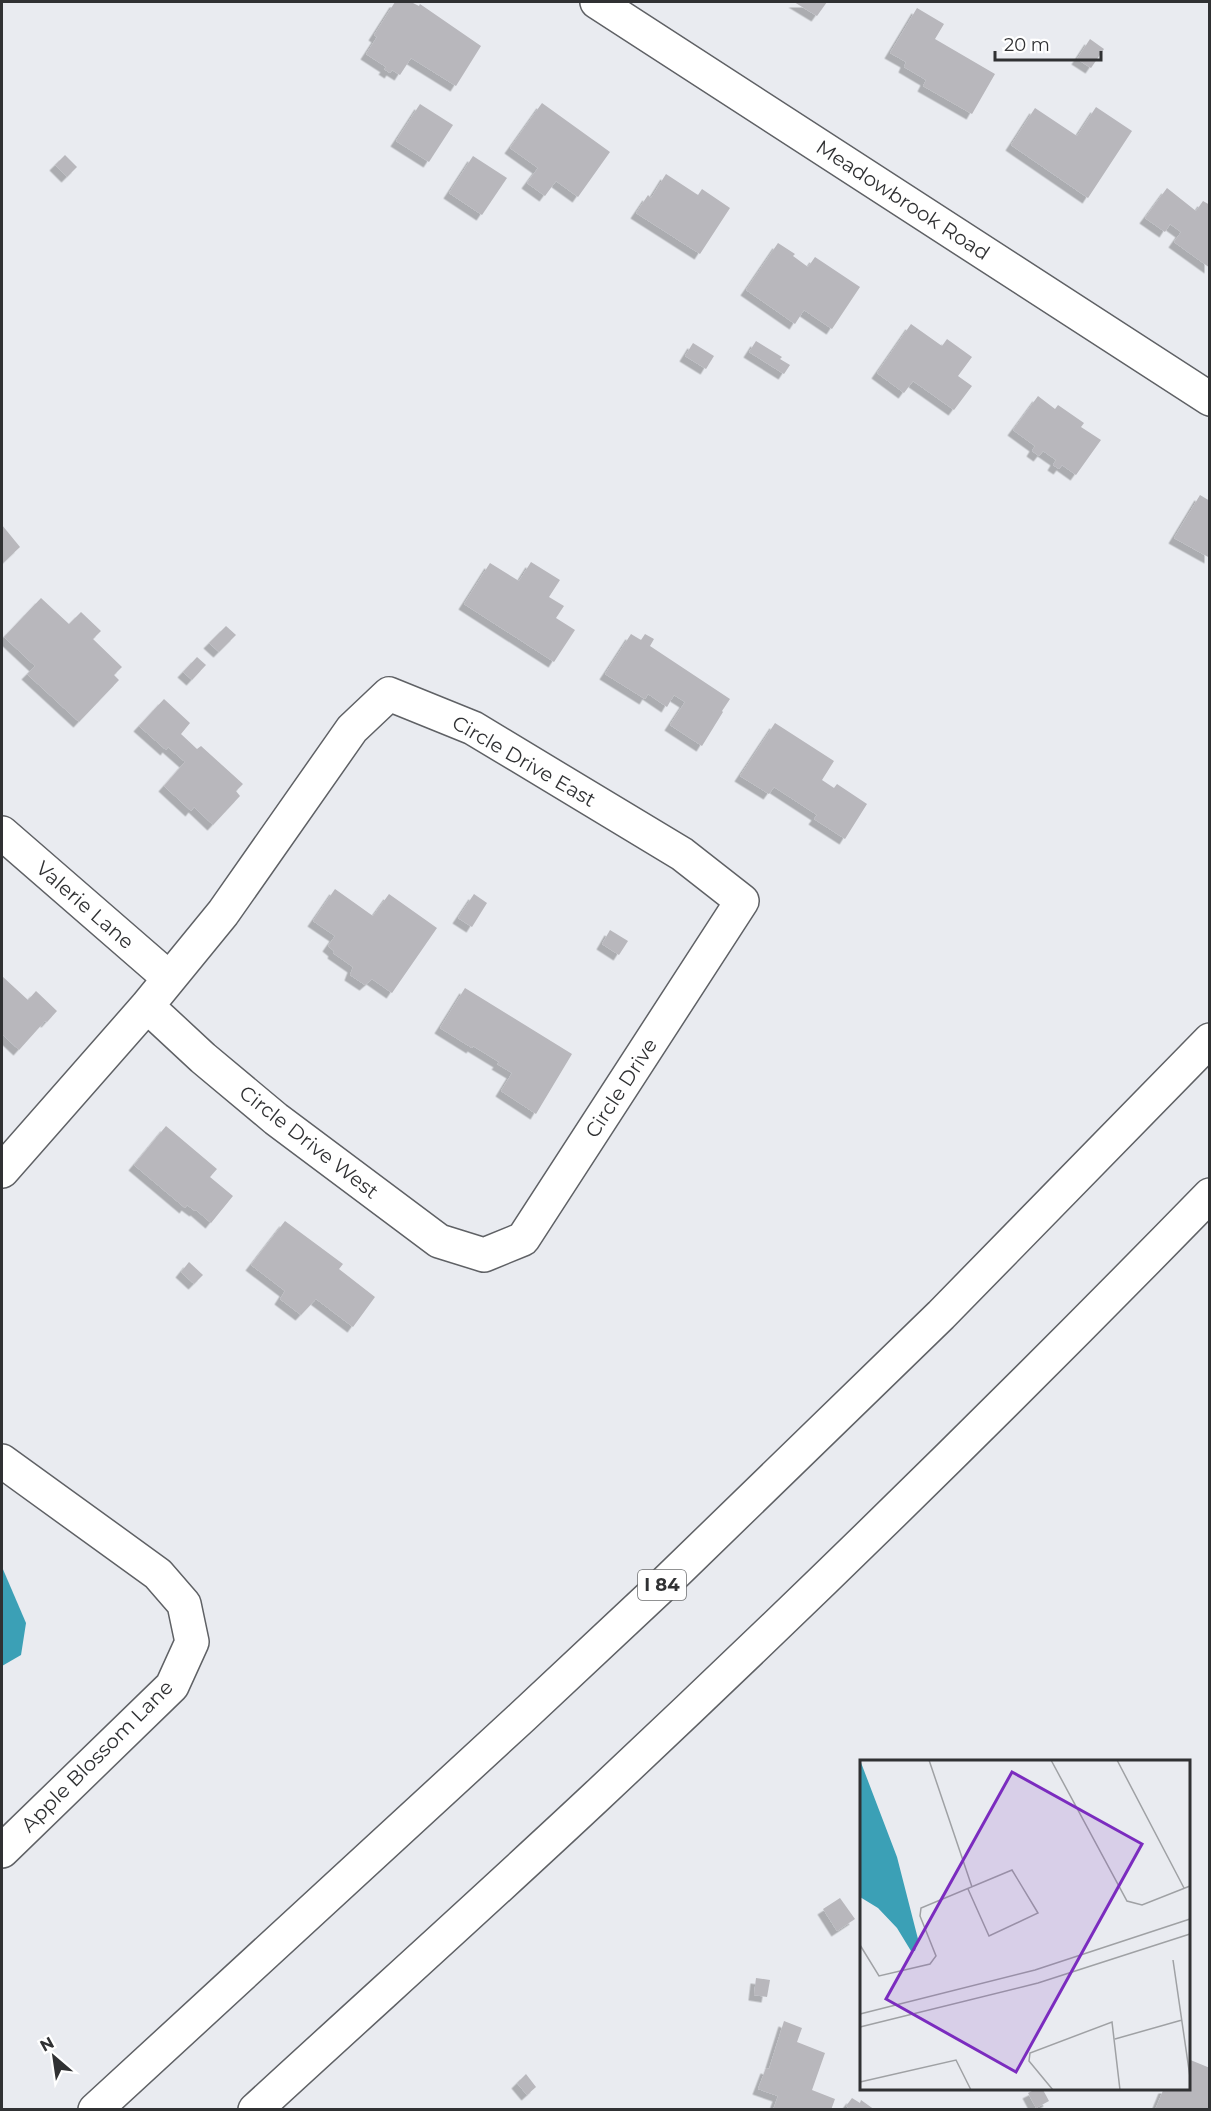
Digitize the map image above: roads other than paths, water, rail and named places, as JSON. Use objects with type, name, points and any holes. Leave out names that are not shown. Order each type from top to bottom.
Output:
[{"type":"main road","name":"Meadowbrook Road","points":[[597,2],[1209,399]]},
{"type":"main road","name":"Circle Drive East","points":[[169,978],[223,912],[352,729],[389,694],[473,728],[682,855],[742,901]]},
{"type":"main road","name":"Valerie Lane","points":[[2,833],[169,978]]},
{"type":"main road","name":"Circle Drive","points":[[484,1255],[523,1239],[742,901]]},
{"type":"main road","points":[[2,1171],[169,978]]},
{"type":"main road","name":"Circle Drive West","points":[[147,1006],[203,1058],[276,1119],[439,1241],[484,1255]]},
{"type":"main road","name":"I 84","points":[[94,2109],[522,1718],[664,1584],[941,1315],[1209,1040]]},
{"type":"main road","points":[[255,2109],[596,1797],[739,1662],[1018,1391],[1209,1196]]},
{"type":"main road","name":"Apple Blossom Lane","points":[[2,1461],[158,1575],[184,1604],[192,1642],[172,1686],[2,1851]]},
{"type":"water","points":[[2,1567],[26,1623],[21,1655],[2,1666]]}]
